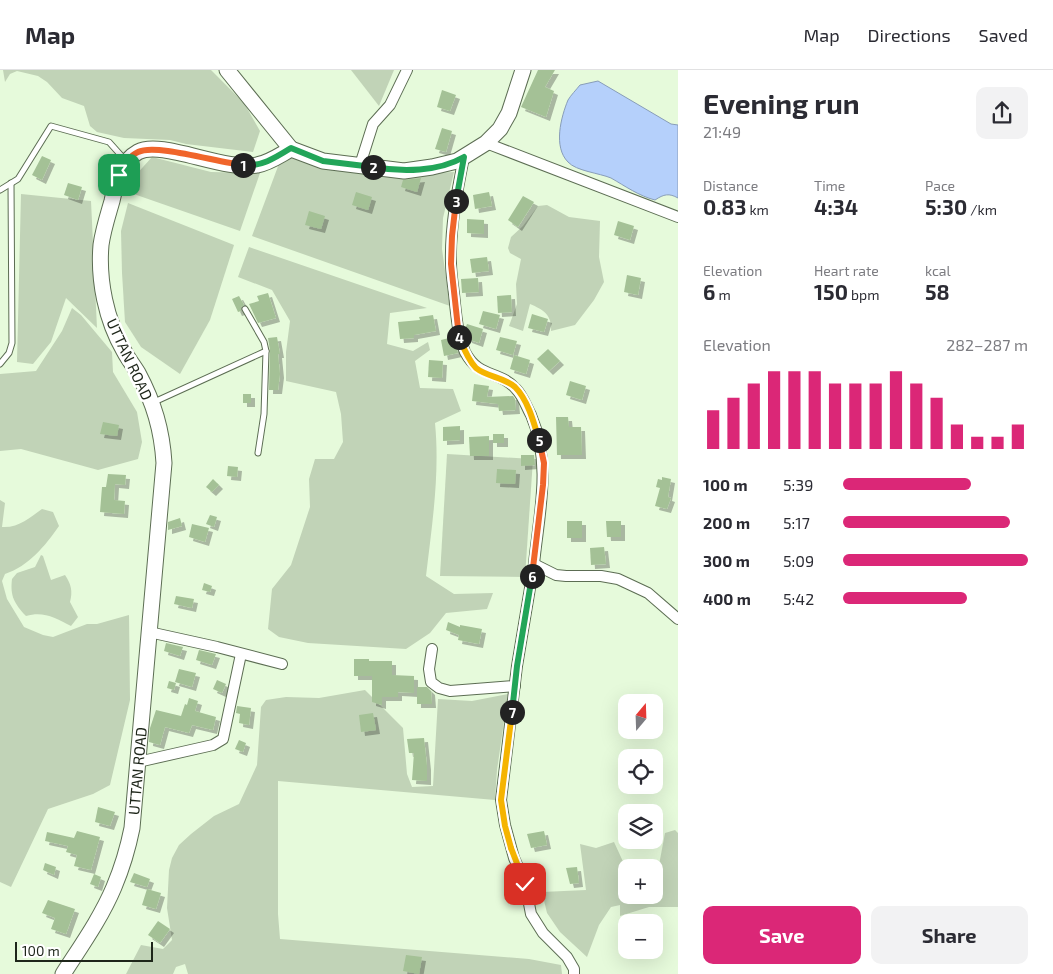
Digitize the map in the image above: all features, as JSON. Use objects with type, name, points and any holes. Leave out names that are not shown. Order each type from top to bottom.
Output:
[{"type":"main road","points":[[227,70],[291,148],[323,161],[404,171],[432,168],[457,161],[486,143],[500,129],[509,112],[524,70]]},
{"type":"main road","points":[[127,161],[138,152],[148,149],[169,151],[226,164],[257,165],[291,148]]},
{"type":"main road","name":"UTTAN ROAD","points":[[63,974],[98,920],[114,888],[126,855],[132,828],[164,464],[162,438],[151,403],[137,372],[113,328],[105,302],[101,275],[101,245],[119,175],[127,161]]},
{"type":"street","points":[[360,165],[374,124],[390,105],[407,70]]},
{"type":"street","points":[[486,143],[678,217]]},
{"type":"street","points":[[464,157],[455,204],[451,264],[459,336],[466,354],[476,368],[506,381],[515,388],[524,400],[533,421],[544,463],[534,564],[515,686],[501,800],[505,826],[514,858],[525,884],[532,914],[543,933],[567,957],[574,969],[574,974]]},
{"type":"street","points":[[534,564],[556,575],[601,576],[618,579],[648,593],[678,619]]},
{"type":"street","points":[[149,632],[282,664]]},
{"type":"street","points":[[432,649],[429,669],[431,682],[439,688],[450,691],[515,686]]},
{"type":"street","points":[[138,762],[212,745],[223,739],[241,654]]},
{"type":"lane","points":[[0,190],[18,179],[51,126],[108,142],[127,161]]},
{"type":"lane","points":[[0,364],[9,353],[12,343],[11,183]]},
{"type":"lane","points":[[245,309],[264,342],[266,351],[264,414],[258,453]]},
{"type":"lane","points":[[151,403],[266,351]]},
{"type":"green space","points":[[3,70],[211,70],[244,103],[260,131],[253,152],[186,144],[170,140],[124,138],[97,132],[90,126],[84,106],[62,98],[47,82],[38,76],[17,71],[10,74],[5,82]]},
{"type":"green space","points":[[351,70],[394,70],[379,106]]},
{"type":"green space","points":[[152,157],[211,172],[260,173],[240,231],[128,192],[134,177]]},
{"type":"green space","points":[[295,157],[348,172],[388,175],[454,172],[443,218],[442,249],[450,306],[252,236],[280,161]]},
{"type":"green space","points":[[21,194],[91,201],[97,328],[66,298],[51,342],[33,364],[17,362]]},
{"type":"green space","points":[[128,203],[234,245],[210,320],[180,374],[141,347],[125,322],[121,231]]},
{"type":"green space","points":[[547,205],[569,217],[600,221],[599,257],[604,282],[594,300],[575,325],[551,331],[550,321],[546,314],[530,304],[523,331],[509,326],[517,304],[516,284],[521,259],[510,253],[508,248],[511,237],[523,226],[538,206]]},
{"type":"green space","points":[[249,247],[427,308],[390,313],[387,344],[413,351],[428,342],[430,350],[415,361],[420,388],[453,389],[461,411],[435,423],[436,480],[426,576],[454,594],[493,593],[487,609],[446,613],[430,633],[406,649],[308,643],[279,637],[268,629],[272,589],[291,565],[310,507],[309,479],[315,459],[334,459],[343,442],[341,414],[336,392],[286,381],[286,352],[290,321],[272,290],[238,277]]},
{"type":"green space","points":[[72,308],[81,315],[112,352],[113,372],[137,412],[142,442],[138,459],[98,470],[21,449],[0,451],[0,374],[36,371],[62,331]]},
{"type":"green space","points":[[447,454],[533,459],[525,577],[440,576]]},
{"type":"green space","points":[[0,500],[5,503],[2,527],[19,524],[42,509],[53,512],[59,526],[29,561],[5,574],[2,581],[7,599],[24,627],[53,637],[87,624],[97,624],[129,615],[130,700],[110,785],[93,794],[48,809],[11,887],[0,882]]},
{"type":"green space","points":[[41,555],[51,580],[65,575],[69,581],[71,588],[70,602],[78,617],[71,626],[44,615],[26,616],[14,599],[12,579],[17,573],[35,567]]},
{"type":"green space","points":[[365,690],[403,728],[407,774],[412,787],[433,786],[438,699],[472,701],[508,694],[497,770],[495,800],[278,781],[278,914],[280,939],[529,959],[561,965],[562,974],[188,974],[185,964],[176,967],[173,974],[126,974],[141,945],[163,949],[172,940],[167,908],[169,870],[172,858],[179,845],[191,834],[214,816],[239,804],[257,765],[261,707],[266,700],[286,697],[319,698]]},
{"type":"green space","points":[[675,830],[678,833],[678,907],[649,907],[626,914],[620,914],[620,905],[611,907],[599,925],[587,957],[560,932],[547,913],[542,892],[586,890],[580,844],[596,848],[614,842],[622,859],[618,859],[618,904],[663,904],[663,859],[660,859],[665,833]]},
{"type":"water","points":[[598,81],[671,124],[678,125],[678,198],[672,195],[664,195],[655,200],[649,198],[611,178],[576,168],[563,156],[560,132],[568,100],[580,85]]},
{"type":"building","points":[[538,70],[555,70],[545,87],[554,91],[546,117],[521,107]]},
{"type":"building","points":[[442,90],[456,95],[450,111],[437,107]]},
{"type":"building","points":[[442,128],[452,131],[446,152],[435,149]]},
{"type":"building","points":[[42,156],[51,160],[42,180],[32,175]]},
{"type":"building","points":[[421,178],[417,192],[401,187],[403,180]]},
{"type":"building","points":[[68,183],[82,187],[78,200],[64,195]]},
{"type":"building","points":[[356,192],[372,197],[368,210],[352,205]]},
{"type":"building","points":[[489,192],[492,206],[475,209],[473,195]]},
{"type":"building","points":[[523,196],[534,202],[518,227],[508,220]]},
{"type":"building","points":[[309,211],[325,216],[321,229],[305,225]]},
{"type":"building","points":[[467,219],[484,220],[484,234],[467,233]]},
{"type":"building","points":[[618,221],[634,226],[630,240],[614,235]]},
{"type":"building","points":[[487,257],[489,271],[472,273],[470,259]]},
{"type":"building","points":[[627,275],[641,278],[638,295],[624,292]]},
{"type":"building","points":[[478,278],[479,292],[462,293],[461,279]]},
{"type":"building","points":[[268,293],[276,318],[258,323],[249,304],[259,301],[257,296]]},
{"type":"building","points":[[511,295],[512,312],[498,313],[497,296]]},
{"type":"building","points":[[239,296],[244,305],[241,307],[241,311],[238,312],[232,299]]},
{"type":"building","points":[[483,311],[500,315],[496,329],[479,324]]},
{"type":"building","points":[[532,314],[548,319],[544,332],[528,328]]},
{"type":"building","points":[[433,315],[436,331],[414,335],[414,338],[400,339],[398,322],[420,320],[419,317]]},
{"type":"building","points":[[467,324],[483,329],[479,343],[468,339],[465,329]]},
{"type":"building","points":[[277,337],[280,354],[278,354],[280,374],[278,390],[269,390],[270,351],[268,338]]},
{"type":"building","points":[[453,337],[458,353],[444,356],[441,340]]},
{"type":"building","points":[[500,337],[517,341],[513,355],[496,350]]},
{"type":"building","points":[[548,349],[560,361],[549,371],[537,359]]},
{"type":"building","points":[[514,355],[530,360],[526,374],[510,369]]},
{"type":"building","points":[[429,360],[443,361],[442,378],[428,377]]},
{"type":"building","points":[[570,381],[586,386],[582,400],[566,395]]},
{"type":"building","points":[[474,384],[489,386],[487,397],[513,396],[516,410],[499,411],[498,404],[472,401]]},
{"type":"building","points":[[243,394],[251,394],[251,403],[243,403]]},
{"type":"building","points":[[556,417],[568,417],[569,427],[581,427],[582,455],[557,455]]},
{"type":"building","points":[[103,422],[119,425],[117,436],[100,434]]},
{"type":"building","points":[[460,426],[460,440],[443,441],[443,427]]},
{"type":"building","points":[[493,434],[504,434],[504,443],[493,443]]},
{"type":"building","points":[[489,436],[489,456],[470,456],[469,437]]},
{"type":"building","points":[[521,455],[534,455],[535,465],[521,466]]},
{"type":"building","points":[[228,466],[238,467],[237,477],[227,476]]},
{"type":"building","points":[[497,469],[516,470],[515,484],[496,483]]},
{"type":"building","points":[[108,474],[126,475],[125,485],[115,484],[114,500],[125,501],[124,514],[100,512],[102,487],[106,487]]},
{"type":"building","points":[[662,477],[671,479],[668,497],[671,498],[667,509],[655,506],[660,488],[656,487],[658,479],[662,480]]},
{"type":"building","points":[[213,479],[219,485],[212,492],[206,487]]},
{"type":"building","points":[[210,515],[217,517],[214,527],[206,524]]},
{"type":"building","points":[[180,518],[182,526],[168,530],[168,522]]},
{"type":"building","points":[[567,521],[582,521],[582,538],[567,538]]},
{"type":"building","points":[[606,521],[621,521],[621,537],[607,537]]},
{"type":"building","points":[[192,524],[209,528],[205,542],[189,537]]},
{"type":"building","points":[[604,547],[606,564],[591,565],[590,548]]},
{"type":"building","points":[[204,583],[212,586],[210,592],[202,590]]},
{"type":"building","points":[[176,596],[194,599],[192,608],[174,604]]},
{"type":"building","points":[[448,622],[460,627],[460,625],[482,629],[479,644],[458,640],[459,635],[446,630]]},
{"type":"building","points":[[166,643],[183,647],[180,656],[164,651]]},
{"type":"building","points":[[199,650],[216,654],[212,665],[196,660]]},
{"type":"building","points":[[354,659],[392,661],[392,675],[414,676],[414,693],[398,692],[398,697],[382,697],[382,705],[372,702],[372,676],[354,676]]},
{"type":"building","points":[[179,669],[196,673],[192,687],[175,682]]},
{"type":"building","points":[[217,680],[226,684],[222,693],[213,689]]},
{"type":"building","points":[[169,681],[176,683],[174,690],[167,688]]},
{"type":"building","points":[[417,687],[427,687],[431,691],[432,704],[417,704]]},
{"type":"building","points":[[189,698],[198,701],[195,711],[216,717],[213,730],[192,725],[189,733],[165,727],[160,745],[149,742],[150,728],[156,710],[181,716]]},
{"type":"building","points":[[237,706],[251,708],[249,725],[239,723],[240,714],[236,713]]},
{"type":"building","points":[[373,713],[376,730],[361,732],[359,715]]},
{"type":"building","points":[[424,738],[427,781],[412,780],[414,753],[409,753],[407,739]]},
{"type":"building","points":[[239,740],[246,743],[243,752],[235,749]]},
{"type":"building","points":[[98,807],[115,812],[110,826],[95,822]]},
{"type":"building","points":[[77,831],[100,837],[91,870],[74,866],[77,855],[66,852],[68,846],[45,841],[47,832],[74,838]]},
{"type":"building","points":[[544,831],[547,845],[531,848],[527,834]]},
{"type":"building","points":[[45,863],[56,867],[54,875],[43,870]]},
{"type":"building","points":[[577,867],[579,883],[570,884],[566,868]]},
{"type":"building","points":[[134,873],[150,879],[147,887],[130,882]]},
{"type":"building","points":[[94,874],[101,877],[98,887],[90,884]]},
{"type":"building","points":[[147,889],[161,893],[156,909],[142,905]]},
{"type":"building","points":[[48,900],[75,909],[66,934],[51,929],[55,918],[42,913]]},
{"type":"building","points":[[158,921],[170,929],[160,943],[148,935]]},
{"type":"building","points":[[406,955],[422,957],[419,974],[403,971]]},
{"type":"route","points":[[119,175],[127,161],[138,152],[148,149],[169,151],[226,164],[247,166],[257,165],[270,160],[291,148],[323,161],[404,171],[432,168],[457,161],[464,157],[455,204],[451,264],[459,336],[466,354],[476,368],[506,381],[515,388],[524,400],[533,421],[544,463],[534,564],[517,666],[501,800],[505,826],[514,858],[525,884]]}]
